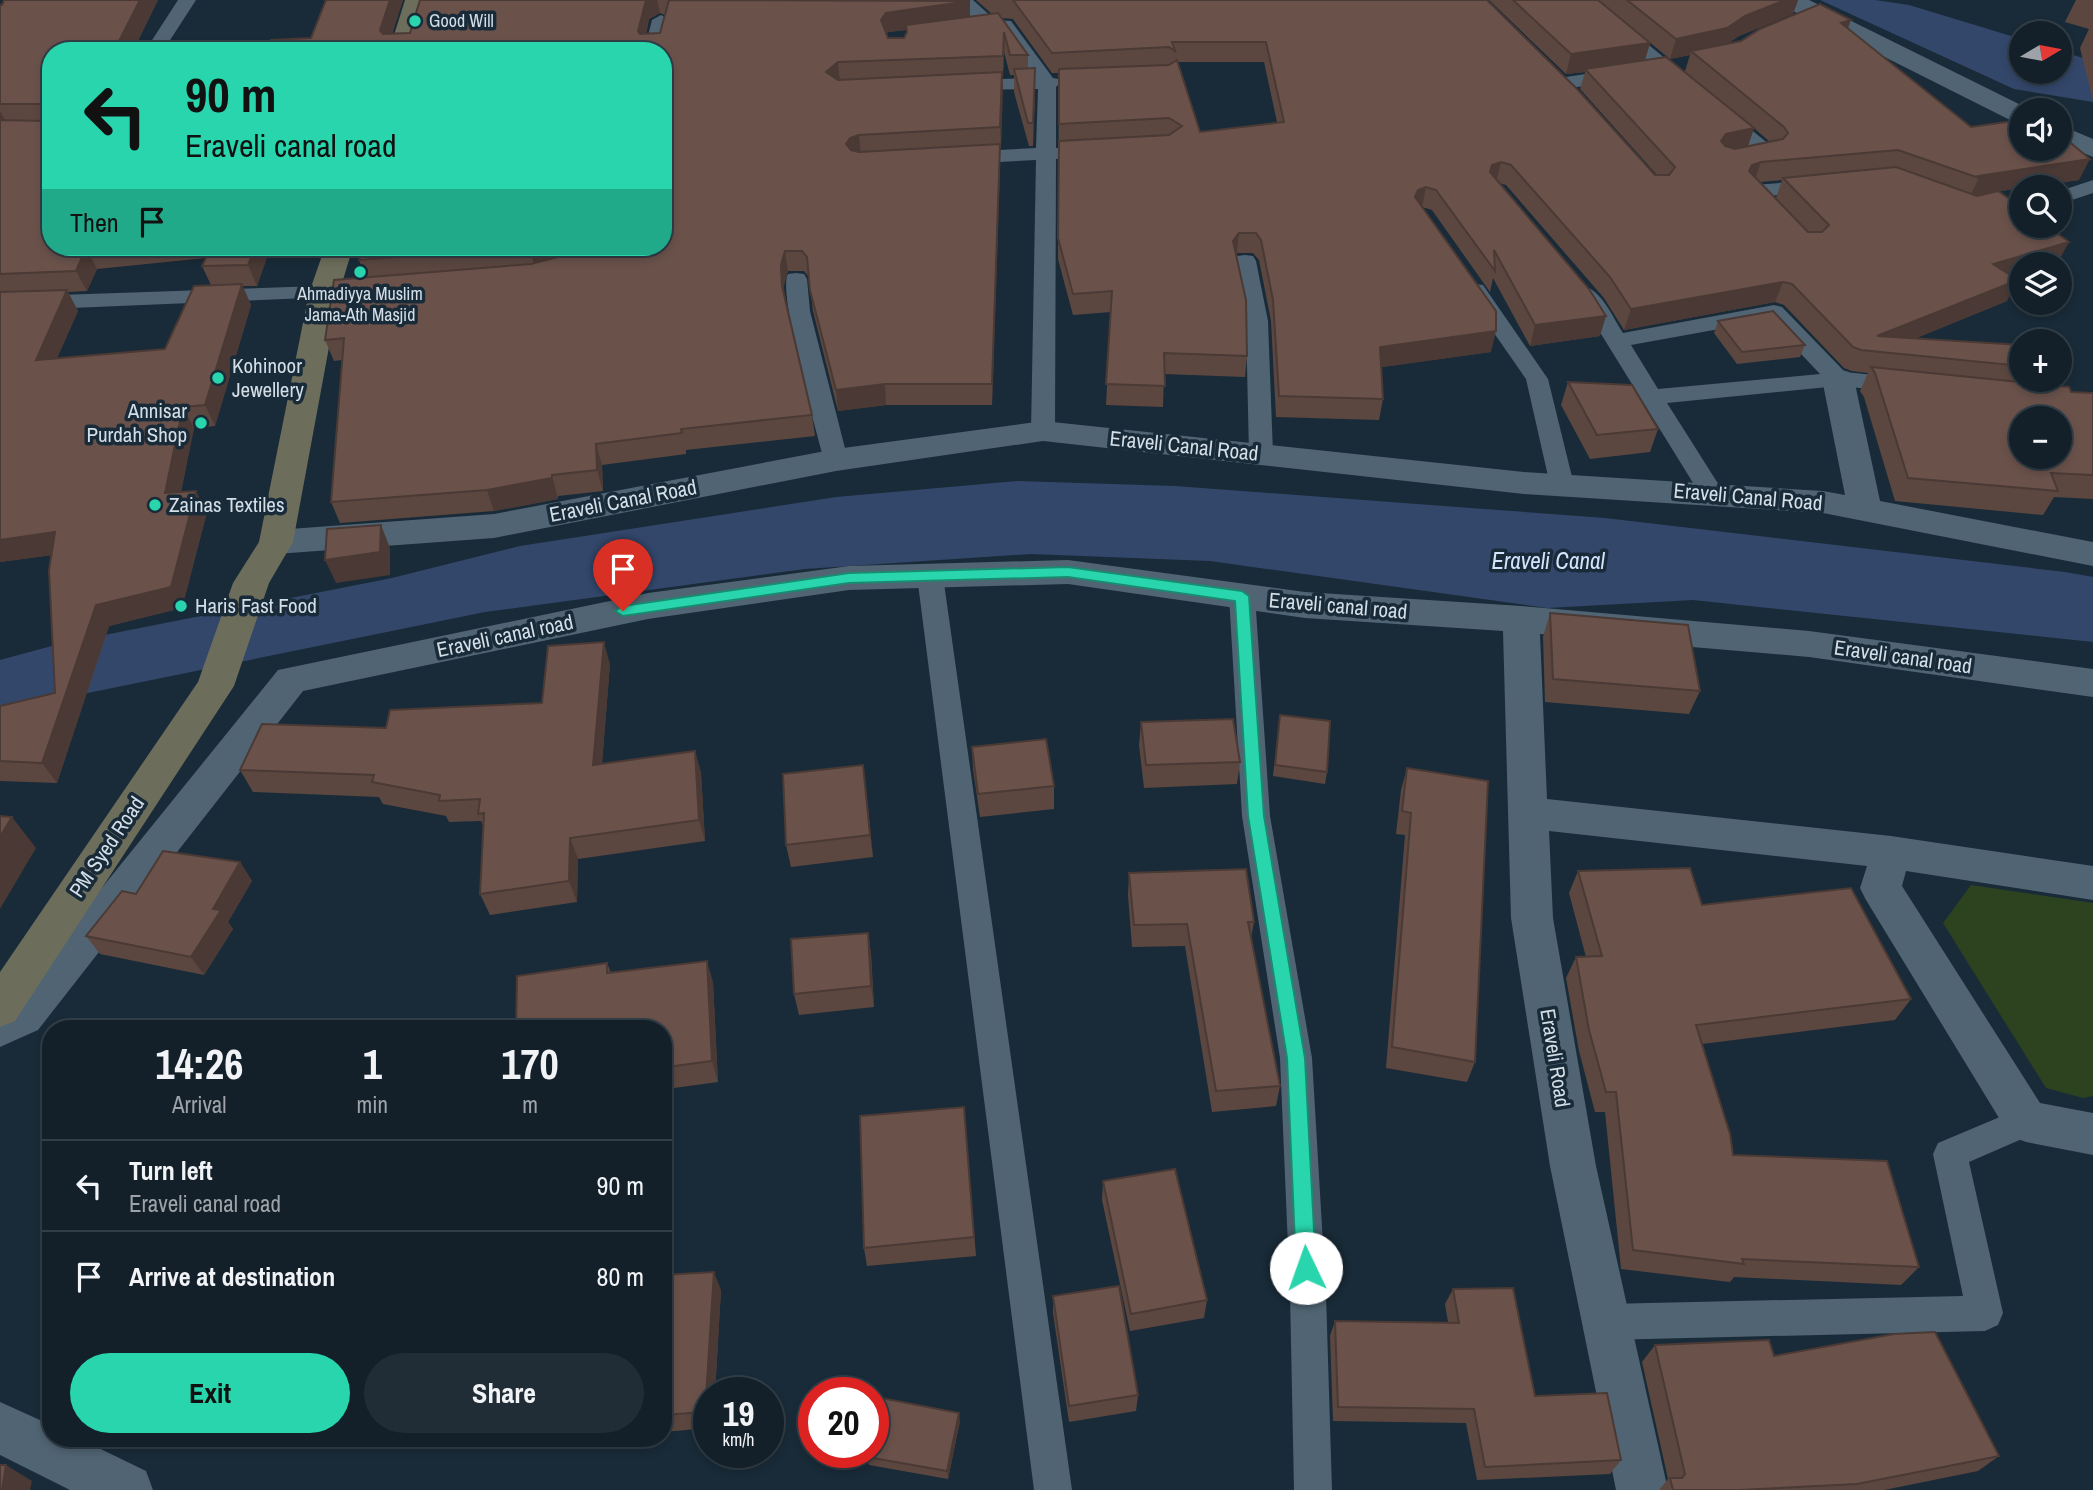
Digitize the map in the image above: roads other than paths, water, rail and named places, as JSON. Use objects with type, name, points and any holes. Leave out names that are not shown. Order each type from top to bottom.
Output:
[{"type":"street","points":[[404,42],[417,0]]},
{"type":"street","points":[[1792,11],[1818,13],[2009,109]]},
{"type":"street","points":[[2072,139],[2093,149]]},
{"type":"street","points":[[276,542],[324,293],[336,256]]},
{"type":"street","points":[[1838,379],[1865,510]]},
{"type":"street","name":"Eraveli Canal Road","points":[[276,542],[494,526],[836,460],[1044,431],[1562,485],[1823,502],[2093,554]]},
{"type":"street","name":"PM Syed Road","points":[[0,1008],[215,686],[251,583],[276,542]]},
{"type":"street","name":"Eraveli canal road","points":[[0,1028],[23,1017],[291,680],[648,606],[849,578],[1068,572],[1305,605],[1521,619],[1810,644],[2093,683]]},
{"type":"street","name":"Eraveli Road","points":[[1521,619],[1532,918],[1573,1166],[1642,1490]]},
{"type":"street","points":[[1528,813],[1891,852],[2093,883]]},
{"type":"street","points":[[1891,852],[1881,888],[2026,1121],[2093,1134]]},
{"type":"street","points":[[0,1428],[127,1490]]},
{"type":"lane","points":[[160,42],[187,0]]},
{"type":"lane","points":[[962,0],[991,24]]},
{"type":"lane","points":[[1583,0],[1768,153],[1727,161]]},
{"type":"lane","points":[[655,42],[661,20]]},
{"type":"lane","points":[[967,28],[1005,25],[1047,83],[1044,431]]},
{"type":"lane","points":[[1574,97],[1555,79],[1690,63]]},
{"type":"lane","points":[[951,87],[1074,81]]},
{"type":"lane","points":[[941,159],[1087,152]]},
{"type":"lane","points":[[1780,219],[1754,191],[1835,184]]},
{"type":"lane","points":[[2072,194],[2093,186]]},
{"type":"lane","points":[[1245,261],[1257,321],[1261,454]]},
{"type":"lane","points":[[1461,270],[1537,379],[1562,485]]},
{"type":"lane","points":[[1568,274],[1594,305],[1618,341],[1712,493]]},
{"type":"lane","points":[[796,279],[799,311],[836,460]]},
{"type":"lane","points":[[0,304],[363,290]]},
{"type":"lane","points":[[1618,341],[1774,312],[1838,379]]},
{"type":"lane","points":[[1654,397],[1838,379],[1921,387]]},
{"type":"lane","points":[[930,576],[1052,1490]]},
{"type":"lane","points":[[1242,596],[1256,816],[1296,1058],[1308,1294],[1314,1490]]},
{"type":"lane","points":[[1606,1322],[1985,1313],[1950,1154],[2026,1121]]},
{"type":"water","points":[[1820,0],[1875,0],[1909,5],[2009,35],[2009,84],[2072,84],[2072,55],[2093,61],[2093,102],[2014,89]]},
{"type":"water","name":"Eraveli Canal","points":[[1017,481],[1175,486],[1605,518],[2065,572],[2093,577],[2093,642],[1693,600],[1547,608],[1210,561],[1031,554],[805,569],[485,612],[73,696],[0,716],[0,660],[59,644],[392,578],[520,546],[836,497]]},
{"type":"place","name":"Good Will","points":[[415,21]]},
{"type":"place","name":"Ahmadiyya Muslim Jama-Ath Masjid","points":[[360,272]]},
{"type":"place","name":"Kohinoor Jewellery","points":[[218,378]]},
{"type":"place","name":"Annisar Purdah Shop","points":[[201,423]]},
{"type":"place","name":"Zainas Textiles","points":[[155,505]]},
{"type":"place","name":"Haris Fast Food","points":[[181,606]]}]
